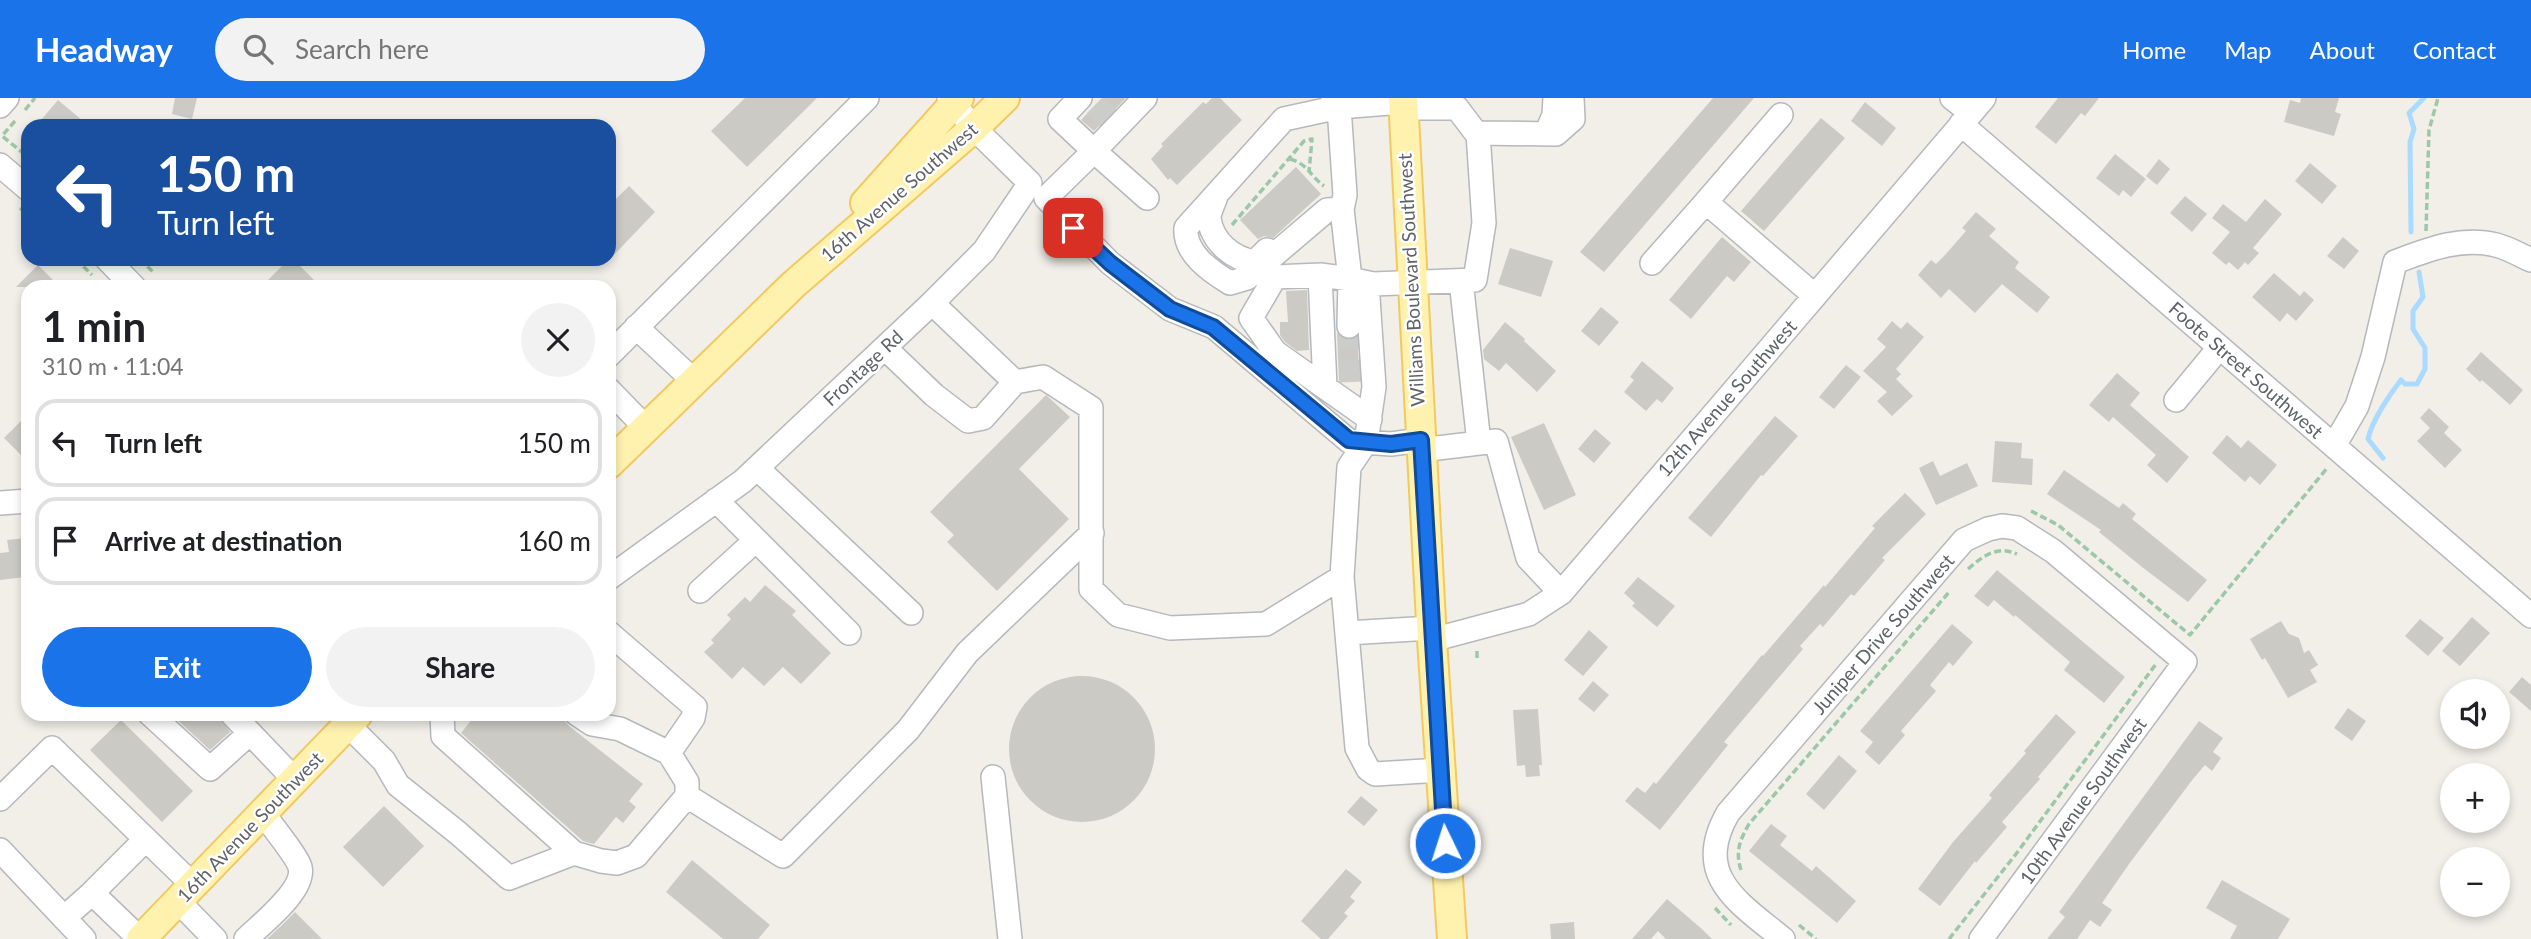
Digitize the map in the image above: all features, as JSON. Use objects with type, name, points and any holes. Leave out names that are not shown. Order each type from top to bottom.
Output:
[{"type":"main road","name":"16th Avenue Southwest","points":[[616,457],[793,285],[1005,98]]},
{"type":"main road","name":"16th Avenue Southwest","points":[[793,285],[954,100]]},
{"type":"main road","name":"Williams Boulevard Southwest","points":[[1401,105],[1452,939]]},
{"type":"main road","name":"16th Avenue Southwest","points":[[146,937],[352,721]]},
{"type":"street","points":[[0,106],[7,98]]},
{"type":"street","points":[[616,348],[867,98]]},
{"type":"street","points":[[1546,134],[1554,115],[1555,98]]},
{"type":"street","points":[[1478,133],[1556,134],[1573,119],[1572,98]]},
{"type":"street","name":"Foote Street Southwest","points":[[1952,98],[1972,112],[2219,348],[2531,616]]},
{"type":"street","points":[[954,100],[974,128],[1110,263],[1170,309],[1213,327],[1349,440],[1421,445],[1496,441],[1528,558],[1561,593]]},
{"type":"street","points":[[1136,102],[1060,119],[1147,198]]},
{"type":"street","points":[[1213,215],[1186,228],[1185,237],[1189,249],[1230,283],[1248,278],[1334,209],[1345,195],[1336,102]]},
{"type":"street","points":[[1334,209],[1314,206],[1255,262],[1241,269],[1228,270],[1206,253],[1203,228],[1284,119],[1336,102],[1401,105],[1461,103],[1478,133],[1484,223],[1475,280],[1412,285],[1321,275],[1275,277],[1251,318],[1275,352],[1361,413]]},
{"type":"street","name":"Frontage Rd","points":[[616,573],[757,468],[932,303],[1039,191],[1094,151],[1098,109]]},
{"type":"street","name":"12th Avenue Southwest","points":[[1347,632],[1432,634],[1529,614],[1561,593],[1972,112]]},
{"type":"street","points":[[1652,263],[1781,116]]},
{"type":"street","points":[[0,165],[21,184]]},
{"type":"street","points":[[1706,202],[1815,296]]},
{"type":"street","points":[[1334,209],[1358,281],[1374,387],[1361,413]]},
{"type":"street","points":[[2337,449],[2357,406],[2373,357],[2395,262],[2453,243],[2474,242],[2497,245],[2531,261]]},
{"type":"street","points":[[114,266],[127,280]]},
{"type":"street","points":[[1321,275],[1325,387]]},
{"type":"street","points":[[1349,326],[1358,281]]},
{"type":"street","points":[[1461,281],[1479,443]]},
{"type":"street","points":[[932,303],[1015,382]]},
{"type":"street","points":[[636,327],[694,381]]},
{"type":"street","points":[[885,348],[933,395],[968,421],[983,418],[1015,382],[1043,377],[1091,408],[1091,589],[1118,615],[1170,628],[1266,624],[1342,577]]},
{"type":"street","points":[[2176,400],[2219,348]]},
{"type":"street","points":[[1351,382],[1361,413],[1366,442],[1349,467],[1342,577],[1357,748],[1368,769],[1375,774],[1441,770]]},
{"type":"street","points":[[616,397],[646,428]]},
{"type":"street","points":[[757,468],[911,612]]},
{"type":"street","points":[[716,500],[849,633]]},
{"type":"street","points":[[0,503],[21,501]]},
{"type":"street","name":"Juniper Drive Southwest","points":[[1790,932],[1740,903],[1717,874],[1714,858],[1720,826],[1728,813],[1964,540],[1988,529],[2002,526],[2017,528],[2053,551],[2185,662]]},
{"type":"street","points":[[687,796],[783,856],[908,730],[967,653],[1093,533]]},
{"type":"street","points":[[700,591],[756,540]]},
{"type":"street","points":[[616,639],[695,707],[692,718],[668,753]]},
{"type":"street","name":"10th Avenue Southwest","points":[[1981,939],[2185,662]]},
{"type":"street","points":[[158,721],[210,769],[250,733]]},
{"type":"street","points":[[239,721],[295,779]]},
{"type":"street","points":[[354,721],[384,761],[398,785],[509,878],[574,853]]},
{"type":"street","points":[[442,721],[443,736],[574,853],[617,863],[636,856],[687,796],[687,782],[668,753],[620,729],[588,721]]},
{"type":"street","points":[[0,799],[52,748],[145,840],[186,893],[215,939]]},
{"type":"street","points":[[993,777],[1010,939]]},
{"type":"street","points":[[246,939],[300,882],[300,866],[263,813]]},
{"type":"street","points":[[64,918],[145,840]]},
{"type":"street","points":[[0,850],[84,939]]},
{"type":"street","points":[[92,893],[146,937]]},
{"type":"path","points":[[21,152],[2,136],[35,98]]},
{"type":"path","points":[[2426,250],[2429,130],[2438,98]]},
{"type":"path","points":[[1213,215],[1228,229],[1304,141],[1312,139],[1309,172]]},
{"type":"path","points":[[147,266],[153,272]]},
{"type":"path","points":[[2027,509],[2058,526],[2190,635],[2337,449]]},
{"type":"path","points":[[1961,578],[1970,567],[1994,550],[2001,549],[2018,555]]},
{"type":"path","points":[[1743,874],[1737,850],[1749,824],[1952,588]]},
{"type":"path","points":[[1477,651],[1477,659]]},
{"type":"path","points":[[1949,939],[2016,854],[2156,663]]},
{"type":"path","points":[[1709,900],[1720,916],[1739,931]]},
{"type":"path","points":[[1790,932],[1816,939]]},
{"type":"building","points":[[175,98],[197,98],[192,119],[172,114]]},
{"type":"building","points":[[745,98],[817,98],[747,167],[711,131]]},
{"type":"building","points":[[1102,98],[1126,98],[1094,131],[1081,120]]},
{"type":"building","points":[[1212,98],[1220,98],[1242,120],[1177,185],[1170,178],[1168,180],[1151,159],[1163,146],[1161,144],[1203,102],[1206,104]]},
{"type":"building","points":[[1713,98],[1754,98],[1604,272],[1580,252]]},
{"type":"building","points":[[2058,98],[2099,98],[2085,116],[2081,113],[2056,144],[2035,127]]},
{"type":"building","points":[[2301,98],[2339,98],[2335,112],[2341,114],[2334,136],[2284,122],[2290,100],[2300,103]]},
{"type":"building","points":[[58,100],[81,119],[42,119]]},
{"type":"building","points":[[1865,102],[1896,128],[1882,146],[1851,121]]},
{"type":"building","points":[[1821,118],[1845,138],[1764,231],[1741,211]]},
{"type":"building","points":[[2115,154],[2146,179],[2131,197],[2123,190],[2119,196],[2096,178]]},
{"type":"building","points":[[2159,159],[2170,169],[2157,185],[2146,176]]},
{"type":"building","points":[[2310,163],[2337,186],[2322,204],[2295,181]]},
{"type":"building","points":[[1296,167],[1321,194],[1273,238],[1264,236],[1258,239],[1240,220]]},
{"type":"building","points":[[629,186],[655,212],[616,253],[616,199]]},
{"type":"building","points":[[2185,196],[2207,214],[2192,232],[2170,213]]},
{"type":"building","points":[[2265,199],[2282,214],[2253,248],[2259,253],[2248,265],[2245,262],[2238,270],[2229,262],[2226,265],[2212,253],[2230,232],[2212,218],[2223,204],[2246,222]]},
{"type":"building","points":[[1976,212],[1996,229],[1989,236],[2019,262],[2015,268],[2050,297],[2037,313],[2002,284],[1975,313],[1949,289],[1941,298],[1918,275],[1931,260],[1936,264],[1945,255],[1966,231],[1962,228]]},
{"type":"building","points":[[1722,237],[1751,262],[1734,282],[1727,276],[1691,319],[1669,300]]},
{"type":"building","points":[[2343,237],[2359,251],[2344,269],[2327,256]]},
{"type":"building","points":[[1510,248],[1553,261],[1541,297],[1498,284]]},
{"type":"building","points":[[39,266],[53,280],[23,280]]},
{"type":"building","points":[[282,266],[300,266],[314,280],[268,280]]},
{"type":"building","points":[[2274,273],[2300,296],[2304,291],[2314,300],[2296,321],[2287,313],[2280,322],[2252,297]]},
{"type":"building","points":[[1307,290],[1309,350],[1297,351],[1280,335],[1280,322],[1288,322],[1286,291]]},
{"type":"building","points":[[1601,307],[1619,322],[1599,346],[1581,331]]},
{"type":"building","points":[[1892,321],[1901,329],[1907,322],[1924,337],[1896,369],[1901,374],[1896,379],[1913,396],[1892,416],[1877,401],[1887,392],[1863,371],[1886,347],[1877,339]]},
{"type":"building","points":[[1505,322],[1556,371],[1537,392],[1506,363],[1499,371],[1484,359],[1483,350]]},
{"type":"building","points":[[1337,332],[1341,338],[1357,338],[1360,381],[1339,380]]},
{"type":"building","points":[[2481,352],[2523,390],[2510,405],[2466,369]]},
{"type":"building","points":[[1642,361],[1674,388],[1662,403],[1657,399],[1646,411],[1624,392],[1634,380],[1630,377]]},
{"type":"building","points":[[1846,365],[1861,377],[1834,409],[1819,397]]},
{"type":"building","points":[[2117,373],[2140,393],[2130,405],[2189,457],[2167,483],[2147,465],[2156,455],[2113,417],[2109,422],[2089,405]]},
{"type":"building","points":[[1046,395],[1070,417],[1019,469],[1069,519],[997,591],[947,542],[954,535],[930,512]]},
{"type":"building","points":[[2429,408],[2449,427],[2444,433],[2462,450],[2445,468],[2417,441],[2430,428],[2420,418]]},
{"type":"building","points":[[1775,416],[1798,436],[1763,476],[1761,475],[1711,537],[1688,518]]},
{"type":"building","points":[[21,421],[21,455],[4,438]]},
{"type":"building","points":[[1544,423],[1576,495],[1544,510],[1511,437]]},
{"type":"building","points":[[1595,429],[1611,443],[1594,463],[1578,449]]},
{"type":"building","points":[[2227,435],[2241,448],[2248,440],[2277,465],[2260,485],[2250,476],[2245,482],[2212,453]]},
{"type":"building","points":[[1995,441],[2022,443],[2021,458],[2033,459],[2032,485],[1992,482]]},
{"type":"building","points":[[1933,461],[1940,476],[1967,463],[1978,486],[1936,505],[1919,468]]},
{"type":"building","points":[[2064,470],[2119,508],[2123,503],[2136,514],[2132,519],[2207,580],[2188,602],[2099,532],[2101,530],[2047,494]]},
{"type":"building","points":[[1905,493],[1926,514],[1882,558],[1885,560],[1854,596],[1851,594],[1823,627],[1820,624],[1800,646],[1803,649],[1724,742],[1728,745],[1660,830],[1625,801],[1637,787],[1645,793],[1654,782],[1656,784],[1762,655],[1875,528],[1872,526]]},
{"type":"building","points":[[21,539],[21,577],[0,580],[0,553],[9,552],[7,540]]},
{"type":"building","points":[[1997,570],[2125,677],[2104,703],[2064,670],[2070,662],[2015,615],[2014,617],[1994,600],[1988,607],[1974,596]]},
{"type":"building","points":[[1638,577],[1675,606],[1657,627],[1632,606],[1635,603],[1624,593]]},
{"type":"building","points":[[765,585],[796,611],[792,615],[831,653],[801,684],[783,667],[764,686],[743,667],[732,679],[704,652],[714,643],[711,640],[731,619],[727,615],[745,597],[750,602]]},
{"type":"building","points":[[2472,617],[2490,633],[2460,666],[2442,651]]},
{"type":"building","points":[[2420,619],[2444,638],[2428,656],[2405,636]]},
{"type":"building","points":[[2281,621],[2289,634],[2299,638],[2304,653],[2309,650],[2318,665],[2310,670],[2317,682],[2288,698],[2265,658],[2262,660],[2250,639]]},
{"type":"building","points":[[1952,624],[1973,642],[1953,666],[1949,662],[1930,685],[1936,691],[1901,731],[1905,735],[1879,765],[1865,752],[1873,742],[1860,731]]},
{"type":"building","points":[[1589,630],[1608,647],[1583,676],[1564,660]]},
{"type":"building","points":[[1082,676],[1110,681],[1134,697],[1150,721],[1155,749],[1150,777],[1134,801],[1110,817],[1082,822],[1054,817],[1030,801],[1014,777],[1009,749],[1014,721],[1030,697],[1054,681]]},
{"type":"building","points":[[2522,677],[2531,685],[2531,711],[2510,693]]},
{"type":"building","points":[[1593,681],[1609,695],[1594,712],[1578,699]]},
{"type":"building","points":[[2348,708],[2366,721],[2352,741],[2334,728]]},
{"type":"building","points":[[1538,709],[1542,765],[1539,765],[1540,776],[1526,777],[1525,765],[1517,766],[1513,710]]},
{"type":"building","points":[[2056,714],[2076,732],[2002,822],[2007,827],[1976,863],[1975,861],[1940,906],[1918,889],[1953,842],[1992,798],[1989,795]]},
{"type":"building","points":[[122,721],[193,791],[162,822],[90,750]]},
{"type":"building","points":[[179,721],[222,721],[230,732],[210,750]]},
{"type":"building","points":[[470,721],[565,721],[643,784],[629,801],[636,807],[623,823],[616,817],[594,844],[583,841],[461,733]]},
{"type":"building","points":[[2199,721],[2223,738],[2213,752],[2221,758],[2212,771],[2205,765],[2129,864],[2102,903],[2112,910],[2100,927],[2090,920],[2077,939],[2047,939],[2065,917],[2059,912]]},
{"type":"building","points":[[1839,755],[1857,771],[1824,810],[1806,794]]},
{"type":"building","points":[[1361,796],[1378,810],[1364,826],[1347,812]]},
{"type":"building","points":[[384,806],[424,846],[383,887],[343,847]]},
{"type":"building","points":[[1771,824],[1787,836],[1780,845],[1812,871],[1816,866],[1856,901],[1837,923],[1749,851]]},
{"type":"building","points":[[692,860],[770,925],[758,939],[723,939],[666,892]]},
{"type":"building","points":[[1346,869],[1362,882],[1350,897],[1355,901],[1344,913],[1348,916],[1328,939],[1321,939],[1301,921]]},
{"type":"building","points":[[2222,880],[2290,919],[2278,939],[2230,939],[2237,926],[2206,908]]},
{"type":"building","points":[[1667,899],[1712,939],[1666,939],[1658,931],[1651,939],[1632,939]]},
{"type":"building","points":[[295,912],[322,939],[267,939],[281,926]]},
{"type":"building","points":[[1574,922],[1575,939],[1551,939],[1550,924]]},
{"type":"waterway","points":[[2411,232],[2410,142],[2414,129],[2409,113],[2424,98]]},
{"type":"waterway","points":[[2383,458],[2368,439],[2373,424],[2401,380],[2405,384],[2417,384],[2425,369],[2425,348],[2413,329],[2413,311],[2423,297],[2419,272]]},
{"type":"tunnel","points":[[1095,105],[1109,119]]},
{"type":"tunnel","points":[[1349,326],[1351,382]]},
{"type":"route","points":[[1073,228],[1110,263],[1170,309],[1213,327],[1349,440],[1391,444],[1421,440],[1445,843]]}]
